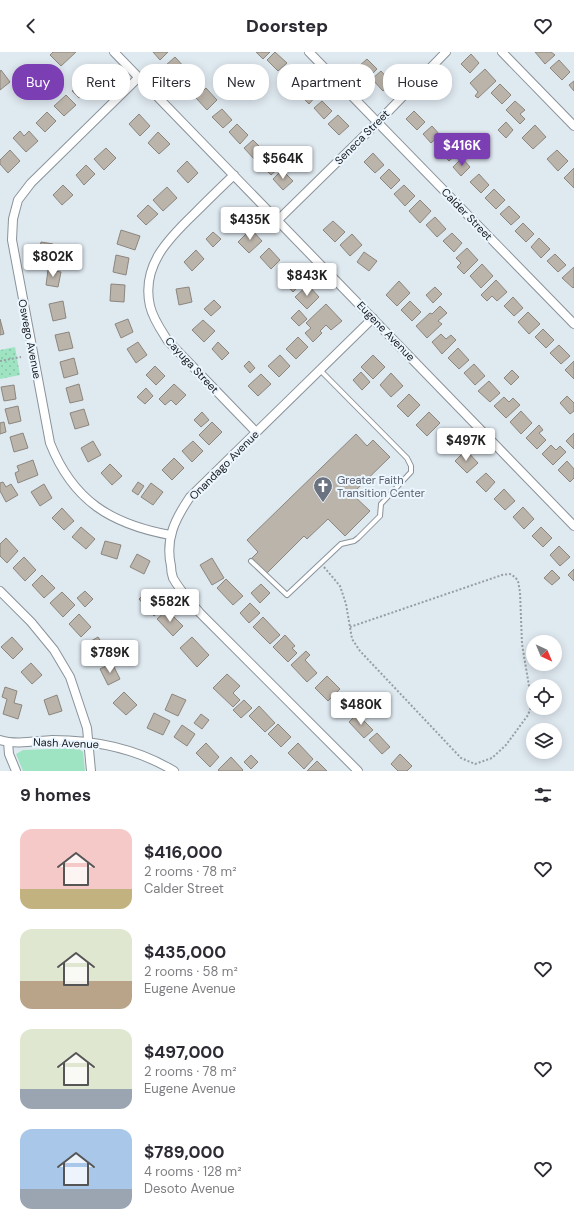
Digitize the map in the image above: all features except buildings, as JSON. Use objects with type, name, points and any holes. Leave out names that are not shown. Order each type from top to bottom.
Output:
[{"type":"street","name":"Eugene Avenue","points":[[114,52],[138,77]]},
{"type":"street","name":"Calder Street","points":[[309,52],[574,324]]},
{"type":"street","name":"Seneca Street","points":[[278,220],[377,123],[446,52]]},
{"type":"street","points":[[502,52],[574,126]]},
{"type":"street","name":"Oswego Avenue","points":[[138,79],[31,183],[18,200],[13,219],[12,240],[50,443],[57,460],[77,490],[104,512],[115,519],[138,528],[170,535]]},
{"type":"street","name":"Eugene Avenue","points":[[161,100],[574,526]]},
{"type":"street","name":"Cayuga Street","points":[[234,175],[173,234],[162,247],[150,273],[148,296],[157,325],[168,341],[256,432]]},
{"type":"street","name":"Onandago Avenue","points":[[358,771],[200,613],[173,578],[169,559],[170,535],[175,522],[190,497],[373,318]]},
{"type":"street","points":[[0,591],[31,622],[54,650],[70,677],[87,728],[91,771]]},
{"type":"street","name":"Nash Avenue","points":[[4,741],[53,740],[103,744],[140,753],[174,771]]},
{"type":"street","points":[[4,741],[16,771]]},
{"type":"lane","points":[[251,561],[287,595],[341,544],[354,541],[358,538],[380,516],[381,504],[411,472],[411,466],[407,458],[320,370]]},
{"type":"path","points":[[0,361],[20,357]]},
{"type":"path","points":[[321,563],[334,576],[340,586],[346,604],[352,639],[360,651],[461,758],[474,764],[492,758],[506,745],[528,715],[532,704],[522,644],[520,592],[518,581],[510,574],[502,574],[350,627]]},
{"type":"green space","points":[[15,347],[20,375],[0,379],[0,350]]},
{"type":"green space","points":[[78,748],[83,752],[85,771],[23,771],[16,754],[23,750]]},
{"type":"place","name":"Greater Faith Transition Center","points":[[323,503]]}]
